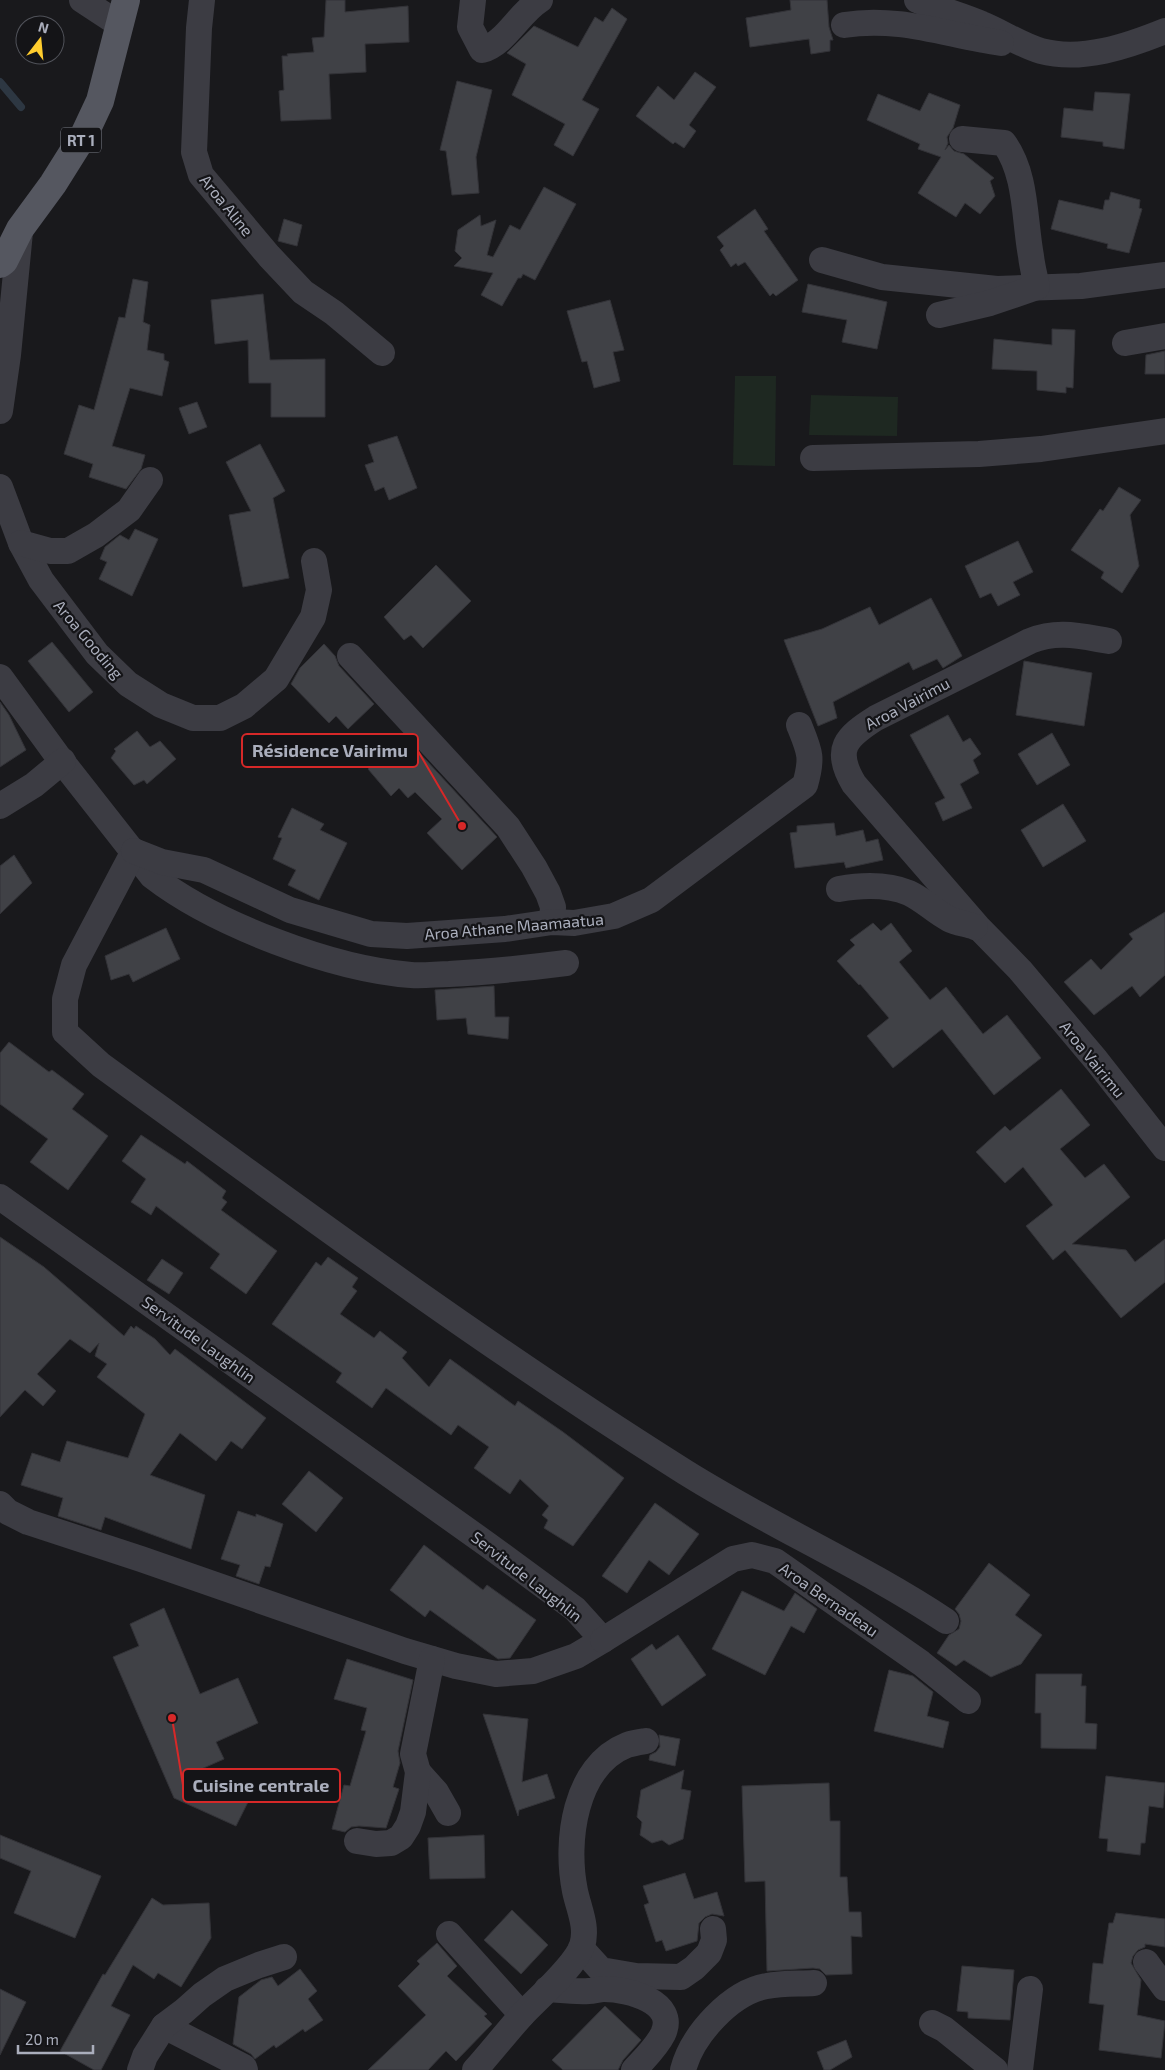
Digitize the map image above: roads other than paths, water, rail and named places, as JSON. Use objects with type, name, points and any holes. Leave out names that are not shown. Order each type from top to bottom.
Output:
[{"type":"main road","name":"RT 1","points":[[0,264],[4,261],[20,229],[53,184],[85,133],[100,101],[123,12]]},
{"type":"street","points":[[82,0],[123,12]]},
{"type":"street","name":"Aroa Aline","points":[[202,0],[199,28],[194,152],[201,175],[269,256],[303,292],[334,313],[382,353]]},
{"type":"street","points":[[473,0],[470,27],[482,50],[492,46],[509,31],[528,8],[540,0]]},
{"type":"street","points":[[917,0],[979,22],[1023,44],[1043,51],[1072,54],[1104,51],[1165,32]]},
{"type":"street","points":[[844,25],[862,22],[894,22],[1000,43],[1023,44]]},
{"type":"street","points":[[962,139],[1004,143],[1012,155],[1019,174],[1031,257],[1038,287]]},
{"type":"street","points":[[0,411],[8,355],[20,229]]},
{"type":"street","points":[[822,260],[882,277],[989,288],[1081,286],[1165,275]]},
{"type":"street","points":[[939,315],[990,303],[1038,287]]},
{"type":"street","points":[[1124,343],[1165,336]]},
{"type":"street","points":[[813,458],[912,457],[1041,449],[1165,431]]},
{"type":"street","points":[[21,543],[50,551],[68,551],[96,535],[129,510],[150,480]]},
{"type":"street","name":"Aroa Gooding","points":[[0,487],[21,543],[41,580],[70,622],[97,654],[128,684],[161,705],[193,718],[220,718],[244,706],[276,679],[313,617],[319,590],[314,561]]},
{"type":"street","name":"Aroa Vairimu","points":[[1108,641],[1061,633],[1036,638],[876,718],[854,732],[845,746],[843,757],[845,769],[854,784],[978,928],[1020,970],[1096,1060],[1165,1148]]},
{"type":"street","points":[[350,656],[508,827],[534,867],[548,893],[553,907],[552,922]]},
{"type":"street","points":[[0,676],[62,761],[152,876],[180,895],[242,927],[355,968],[412,975],[485,972],[566,964]]},
{"type":"street","name":"Aroa Athane Maamaatua","points":[[134,851],[162,862],[204,870],[290,910],[370,934],[406,936],[443,934],[505,929],[552,922],[574,923],[614,916],[651,900],[805,785],[811,764],[808,746],[799,725]]},
{"type":"street","points":[[0,806],[34,784],[62,761]]},
{"type":"street","points":[[134,851],[74,964],[65,999],[65,1032],[109,1071],[383,1270],[536,1376],[679,1469],[789,1532],[884,1582],[946,1620]]},
{"type":"street","name":"Aroa Vairimu","points":[[839,889],[872,886],[909,893],[948,919],[978,928]]},
{"type":"street","name":"Servitude Laughlin","points":[[0,1197],[488,1545],[575,1609],[603,1640]]},
{"type":"street","points":[[0,1504],[8,1512],[28,1522],[456,1666],[496,1674],[533,1670],[576,1656],[603,1640]]},
{"type":"street","name":"Aroa Bernadeau","points":[[603,1640],[733,1559],[752,1554],[774,1561],[782,1566],[921,1662],[968,1700]]},
{"type":"street","points":[[357,1841],[376,1844],[391,1843],[401,1837],[408,1826],[413,1812],[418,1772],[413,1754],[432,1659]]},
{"type":"street","points":[[475,2070],[522,2015],[572,1962],[581,1948],[584,1934],[582,1910],[575,1891],[572,1859],[573,1830],[579,1797],[593,1773],[611,1754],[627,1745],[646,1741]]},
{"type":"street","points":[[418,1772],[436,1792],[448,1813]]},
{"type":"street","points":[[581,1948],[601,1970],[636,1976],[681,1977],[694,1968],[709,1953],[714,1940],[713,1929]]},
{"type":"street","points":[[449,1934],[522,2015]]},
{"type":"street","points":[[140,2070],[145,2056],[164,2026],[202,1994],[225,1979],[284,1956]]},
{"type":"street","points":[[1146,1962],[1165,1988]]},
{"type":"street","points":[[684,2070],[687,2056],[706,2029],[724,2008],[746,1992],[767,1986],[814,1983]]},
{"type":"street","points":[[547,1989],[589,1991],[604,1989],[621,1991],[647,1999],[661,2008],[666,2019],[664,2033],[634,2070]]},
{"type":"street","points":[[1020,2070],[1030,1989]]},
{"type":"street","points":[[932,2023],[944,2029],[995,2070]]},
{"type":"street","points":[[164,2026],[244,2067],[245,2070]]},
{"type":"waterway","points":[[0,82],[21,107]]},
{"type":"place","name":"Résidence Vairimu","points":[[462,826]]},
{"type":"place","name":"Cuisine centrale","points":[[172,1718]]}]
